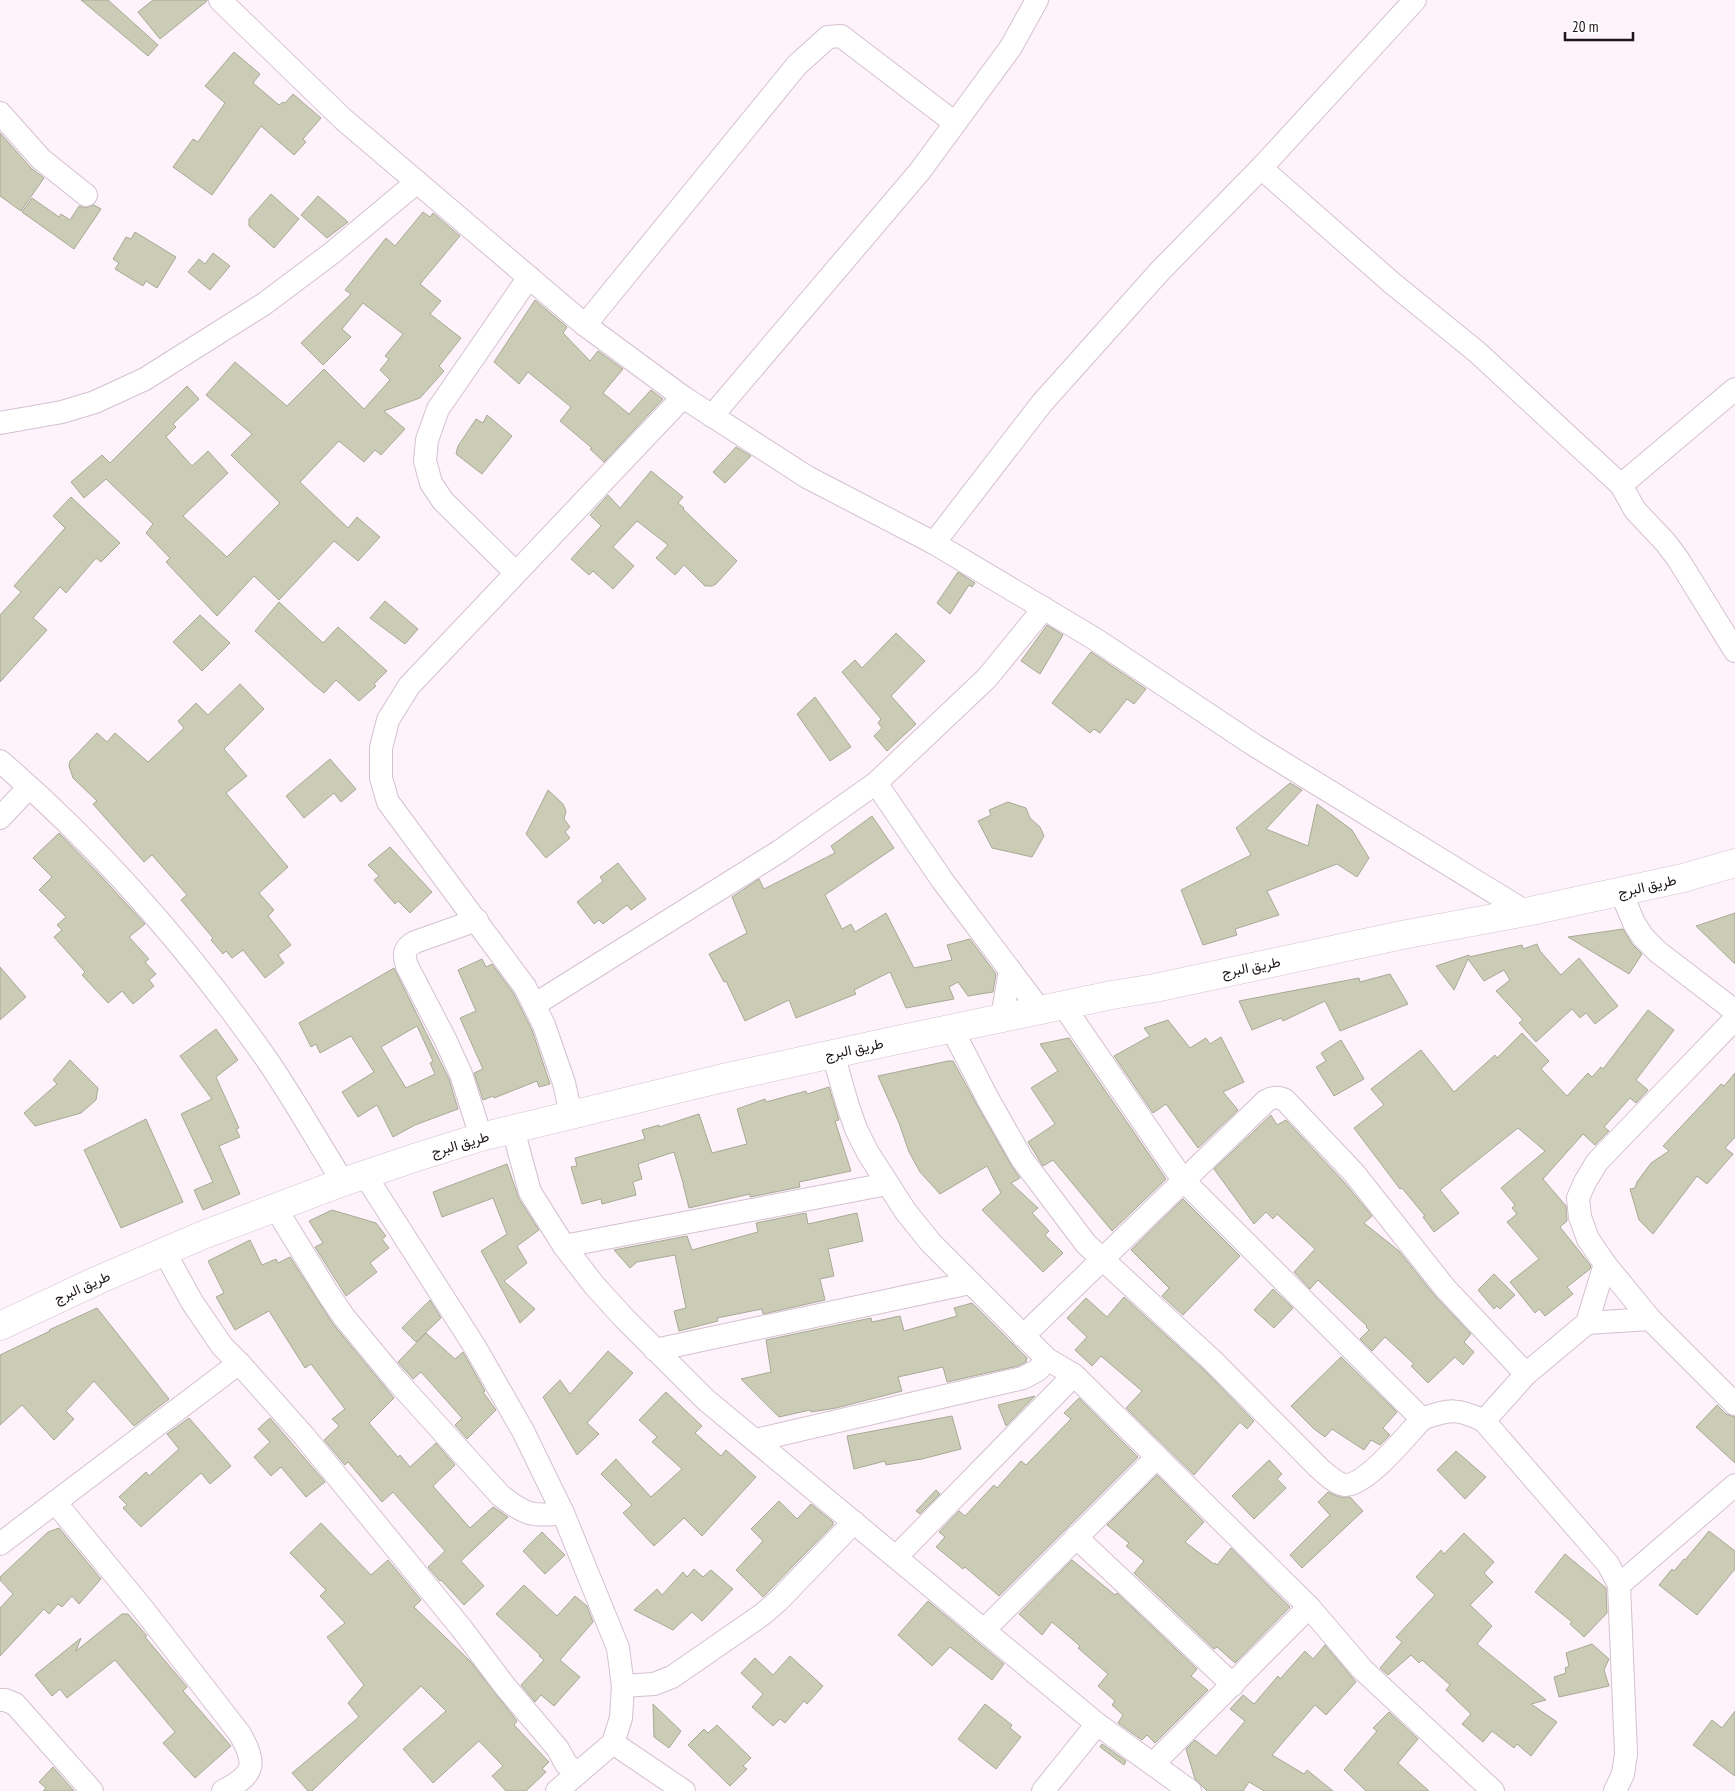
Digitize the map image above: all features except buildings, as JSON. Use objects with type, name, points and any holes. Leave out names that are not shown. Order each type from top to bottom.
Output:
[{"type":"street","points":[[220,0],[343,119],[585,325],[683,397],[806,477],[934,543],[1095,639],[1254,744],[1526,912]]},
{"type":"street","points":[[712,416],[920,171],[1011,47],[1037,0]]},
{"type":"street","points":[[934,543],[1042,402],[1160,271],[1261,168],[1415,0]]},
{"type":"street","points":[[585,325],[797,65],[828,37],[841,36],[955,123]]},
{"type":"street","points":[[0,113],[41,159],[86,195]]},
{"type":"street","points":[[1261,168],[1392,283],[1477,352],[1621,485],[1635,510],[1666,543],[1678,560],[1735,651]]},
{"type":"street","points":[[0,424],[62,412],[95,402],[145,379],[264,304],[332,253],[417,182]]},
{"type":"street","points":[[516,572],[443,501],[431,483],[425,461],[427,440],[438,409],[529,278]]},
{"type":"street","points":[[1621,485],[1735,389]]},
{"type":"street","points":[[571,1115],[564,1083],[544,1025],[525,987],[388,802],[380,778],[381,748],[388,720],[409,686],[683,397]]},
{"type":"street","points":[[534,1005],[780,852],[876,783],[987,678],[1044,608]]},
{"type":"street","points":[[0,761],[98,854],[211,983],[475,1347],[537,1457],[563,1513],[618,1648],[623,1686],[621,1718],[613,1743],[558,1791]]},
{"type":"street","points":[[876,783],[942,880],[1010,970],[1052,1008],[1184,1180],[1422,1420]]},
{"type":"street","points":[[0,818],[29,787]]},
{"type":"street","name":"طريق البرج","points":[[1,1323],[164,1251],[275,1207],[417,1157],[481,1137],[714,1080],[1402,935],[1526,912],[1684,878],[1735,863]]},
{"type":"street","points":[[1620,892],[1634,923],[1658,952],[1735,1011]]},
{"type":"street","points":[[477,920],[415,942],[405,950],[404,956],[407,966],[445,1039],[460,1074],[481,1137]]},
{"type":"street","points":[[1002,1018],[1010,970]]},
{"type":"street","points":[[1735,1020],[1597,1162],[1578,1198],[1580,1217],[1588,1239],[1605,1264],[1650,1319],[1735,1404]]},
{"type":"street","points":[[952,1029],[1022,1159],[1086,1244],[1213,1361],[1319,1468],[1337,1482],[1345,1485],[1356,1483],[1368,1476],[1422,1420],[1439,1413],[1451,1411],[1467,1412],[1484,1421],[1608,1564],[1619,1585],[1626,1754],[1623,1774],[1615,1791]]},
{"type":"street","points":[[833,1054],[856,1129],[868,1153],[887,1184],[931,1243],[1047,1359],[1074,1375],[1309,1608],[1362,1669],[1492,1791]]},
{"type":"street","points":[[1023,1336],[1266,1101],[1270,1098],[1280,1097],[1354,1173],[1445,1288],[1526,1374]]},
{"type":"street","points":[[513,1129],[530,1192],[564,1246],[594,1285],[655,1350],[706,1400],[1097,1724],[1190,1791]]},
{"type":"street","points":[[564,1246],[887,1184]]},
{"type":"street","points":[[275,1207],[344,1317],[396,1380],[501,1496],[513,1506],[528,1514],[543,1516],[563,1513]]},
{"type":"street","points":[[164,1251],[209,1328],[222,1346],[304,1436],[462,1629],[504,1685],[558,1749],[566,1764],[578,1772]]},
{"type":"street","points":[[1484,1421],[1526,1374],[1587,1323],[1605,1264]]},
{"type":"street","points":[[655,1350],[970,1283]]},
{"type":"street","points":[[1587,1323],[1650,1319]]},
{"type":"street","points":[[756,1440],[1023,1378],[1038,1370],[1047,1359]]},
{"type":"street","points":[[0,1544],[239,1363]]},
{"type":"street","points":[[896,1556],[1074,1375]]},
{"type":"street","points":[[984,1630],[1157,1457]]},
{"type":"street","points":[[1619,1585],[1735,1485]]},
{"type":"street","points":[[55,1502],[143,1609],[240,1734],[249,1750],[250,1769],[241,1782],[223,1791]]},
{"type":"street","points":[[623,1686],[654,1684],[672,1677],[756,1619],[778,1601],[854,1522]]},
{"type":"street","points":[[1076,1537],[1233,1685]]},
{"type":"street","points":[[1153,1764],[1309,1608]]},
{"type":"street","points":[[0,1700],[15,1704],[92,1791]]},
{"type":"street","points":[[1043,1791],[1097,1724]]},
{"type":"street","points":[[613,1743],[684,1791]]}]
